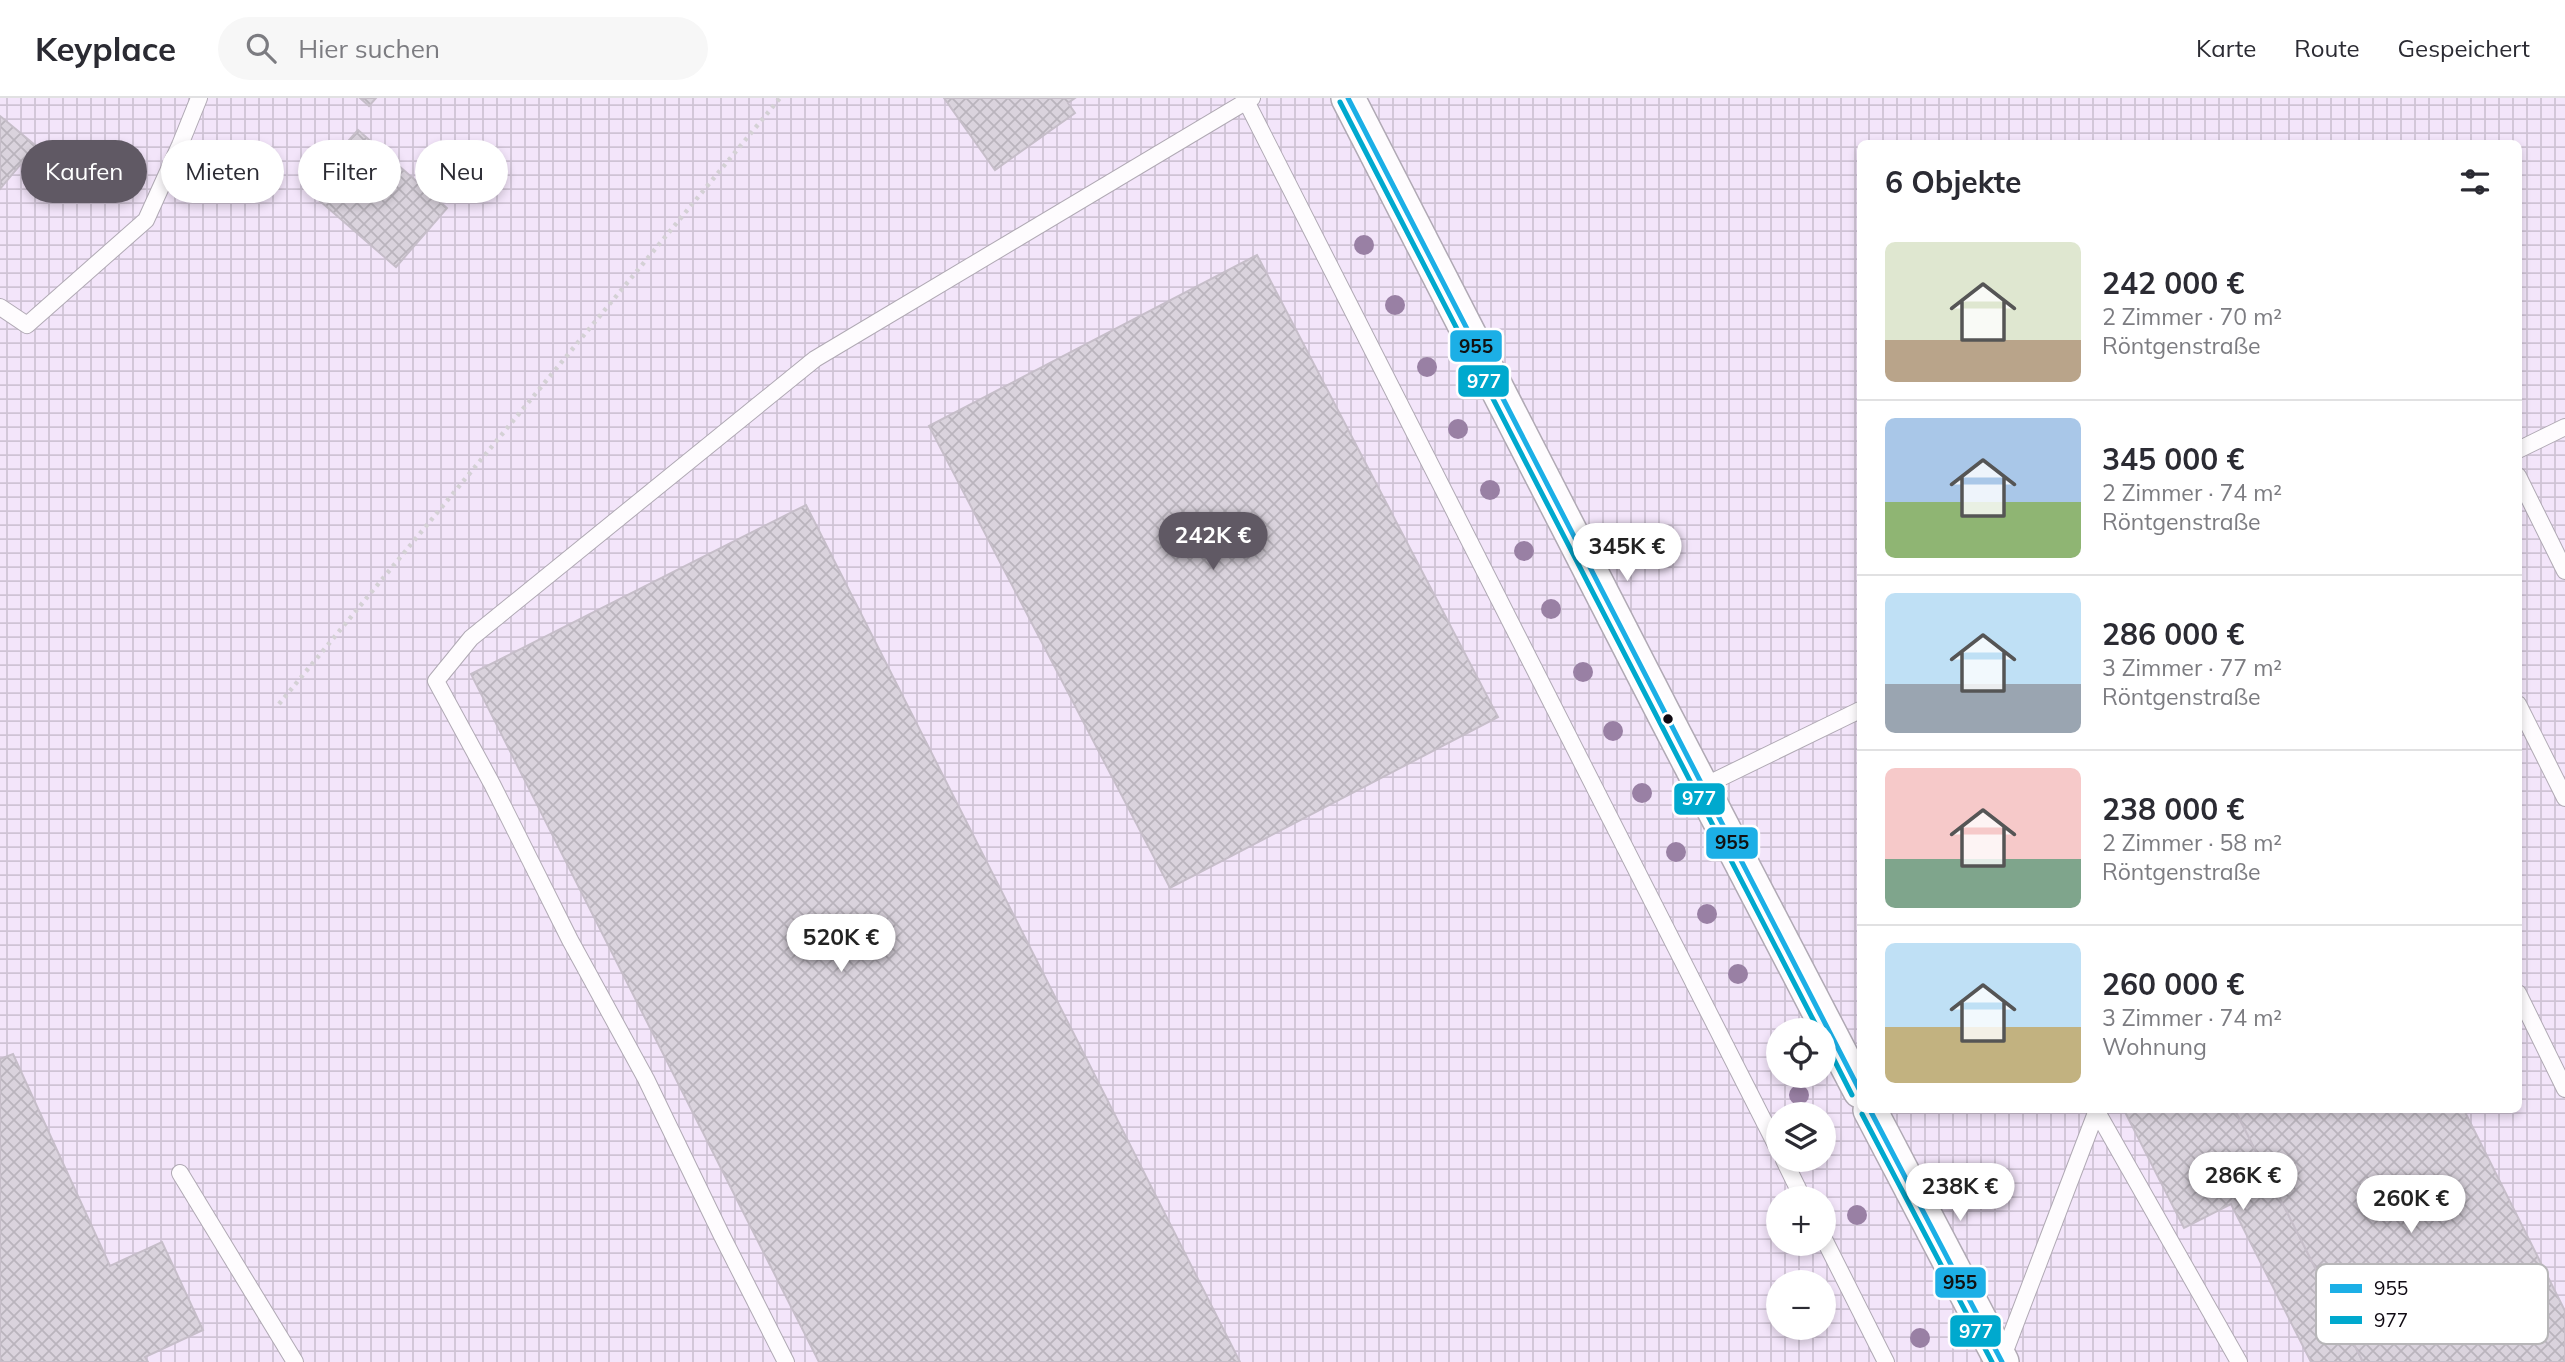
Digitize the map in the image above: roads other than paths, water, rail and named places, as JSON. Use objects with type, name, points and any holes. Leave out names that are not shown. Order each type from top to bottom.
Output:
[{"type":"street","points":[[1348,98],[1857,1085]]},
{"type":"street","points":[[1872,1113],[2001,1362]]},
{"type":"lane","points":[[0,307],[27,326],[146,220],[199,98]]},
{"type":"lane","points":[[786,1362],[646,1079],[570,940],[492,784],[436,681],[471,638],[816,359],[1249,100],[1766,1125]]},
{"type":"lane","points":[[2522,448],[2565,427]]},
{"type":"lane","points":[[2522,485],[2565,571]]},
{"type":"lane","points":[[1702,787],[1857,711]]},
{"type":"lane","points":[[2522,712],[2565,798]]},
{"type":"lane","points":[[2522,1001],[2565,1089]]},
{"type":"lane","points":[[2001,1362],[2096,1113]]},
{"type":"lane","points":[[2099,1113],[2239,1362]]},
{"type":"lane","points":[[180,1172],[295,1362]]},
{"type":"lane","points":[[1833,1256],[1886,1362]]}]
